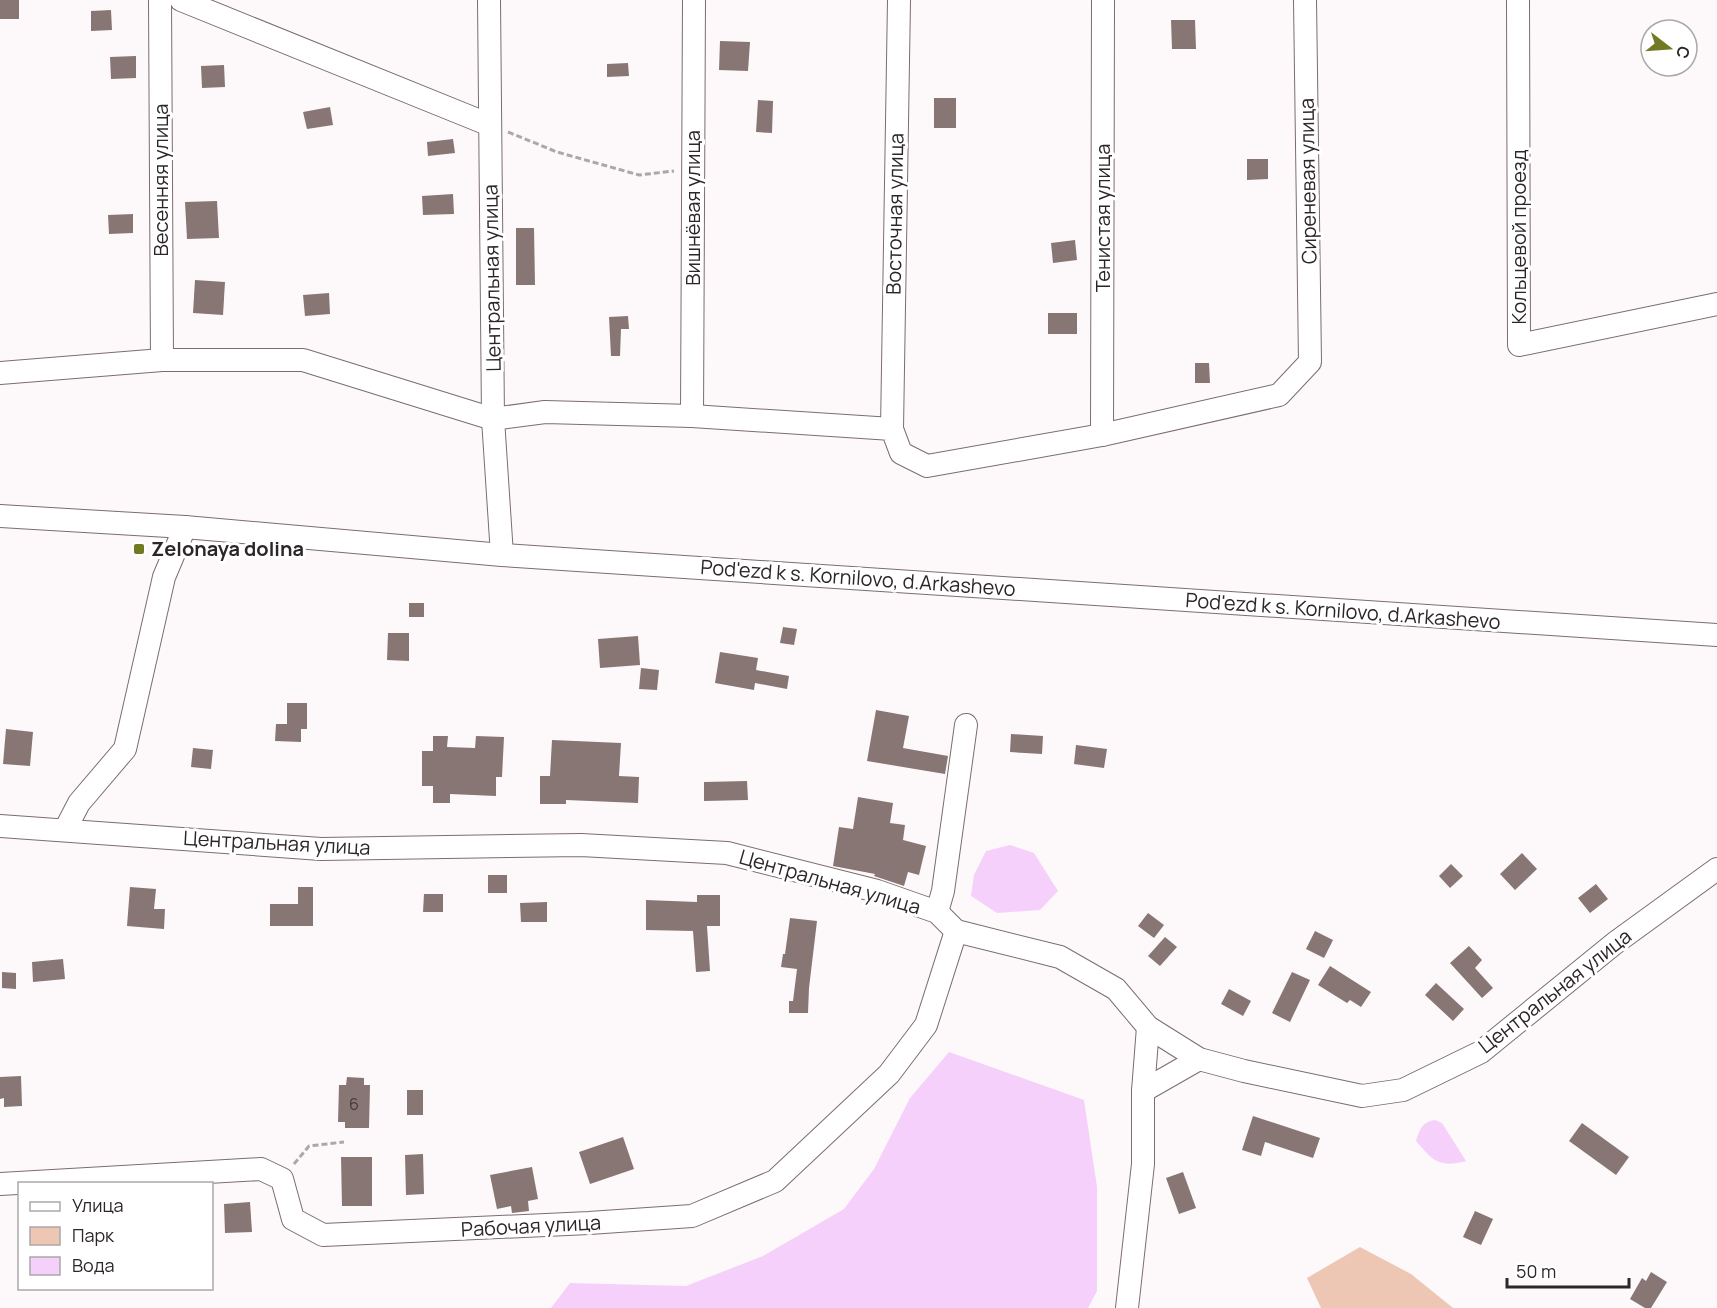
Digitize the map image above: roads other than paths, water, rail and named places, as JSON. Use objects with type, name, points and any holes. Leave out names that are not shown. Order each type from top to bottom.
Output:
[{"type":"street","name":"Весенняя улица","points":[[160,0],[162,360]]},
{"type":"street","points":[[181,0],[490,125]]},
{"type":"street","name":"Центральная улица","points":[[489,0],[493,419],[502,555]]},
{"type":"street","name":"Вишнёвая улица","points":[[692,416],[694,0]]},
{"type":"street","name":"Восточная улица","points":[[892,429],[899,0]]},
{"type":"street","name":"Тенистая улица","points":[[1102,435],[1103,0]]},
{"type":"street","name":"Сиреневая улица","points":[[1102,435],[1280,396],[1310,362],[1305,0]]},
{"type":"street","name":"Кольцевой проезд","points":[[1518,0],[1519,345],[1717,304]]},
{"type":"street","points":[[0,373],[162,360],[303,360],[493,419],[545,412],[692,416],[892,429],[901,453],[927,466],[1102,435]]},
{"type":"street","name":"Pod'ezd k s. Kornilovo, d.Arkashevo","points":[[0,516],[185,527],[502,555],[1717,635]]},
{"type":"street","points":[[65,830],[79,803],[125,749],[164,577],[185,527]]},
{"type":"street","points":[[937,912],[943,891],[966,725]]},
{"type":"street","name":"Центральная улица","points":[[1,827],[321,849],[581,845],[727,853],[877,891],[937,912],[956,931],[1060,957],[1116,989],[1148,1026],[1199,1059],[1362,1096],[1403,1090],[1481,1052],[1615,944],[1717,870]]},
{"type":"street","name":"Рабочая улица","points":[[35,1182],[261,1169],[282,1179],[293,1219],[323,1235],[589,1224],[692,1216],[775,1181],[890,1074],[926,1025],[956,931]]},
{"type":"street","points":[[1127,1308],[1143,1164],[1143,1091],[1148,1026]]},
{"type":"street","points":[[1143,1091],[1199,1059]]},
{"type":"street","name":"Рабочая улица","points":[[0,1184],[18,1183]]},
{"type":"water","points":[[1010,845],[1034,853],[1058,891],[1040,910],[997,913],[971,896],[974,875],[986,851]]},
{"type":"water","points":[[949,1052],[1084,1100],[1097,1187],[1097,1291],[1088,1308],[551,1308],[570,1283],[686,1286],[763,1256],[844,1209],[874,1169],[910,1098]]},
{"type":"water","points":[[1435,1120],[1442,1123],[1466,1161],[1449,1164],[1437,1161],[1427,1154],[1416,1141],[1422,1127],[1427,1122]]},
{"type":"place","name":"Zelonaya dolina","points":[[139,549]]}]
